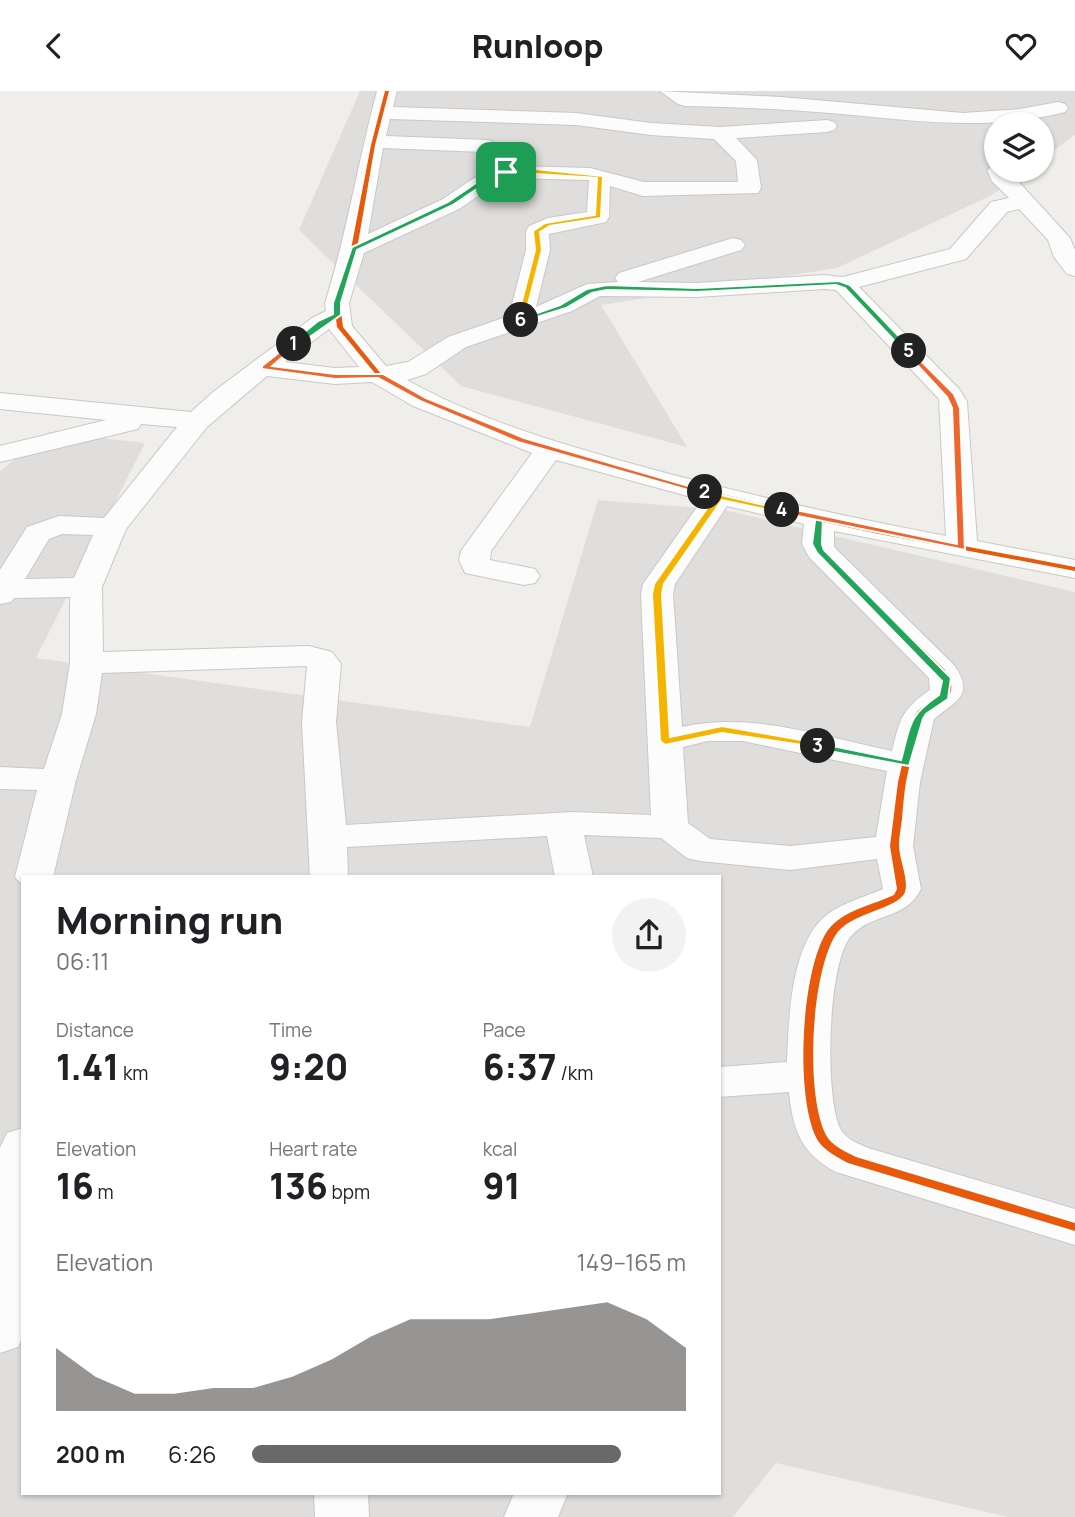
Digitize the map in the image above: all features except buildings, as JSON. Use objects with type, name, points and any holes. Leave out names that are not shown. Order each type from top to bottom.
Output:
[{"type":"street","points":[[670,91],[685,100],[771,97],[936,117],[1008,116],[1058,108]]},
{"type":"street","points":[[1054,112],[1074,91]]},
{"type":"street","points":[[384,103],[452,95]]},
{"type":"street","points":[[384,103],[720,133],[913,123],[936,117]]},
{"type":"street","points":[[384,103],[354,249],[337,303],[341,327],[380,376],[423,400],[549,450],[720,496],[820,519],[1075,569]]},
{"type":"street","points":[[354,249],[451,204],[482,183],[506,172],[526,170],[600,176],[643,189],[750,188],[746,160],[720,133]]},
{"type":"street","points":[[374,142],[488,146],[506,172]]},
{"type":"street","points":[[520,321],[538,250],[537,231],[548,225],[598,217],[600,176]]},
{"type":"street","points":[[1006,182],[1059,238],[1066,257],[1075,269]]},
{"type":"street","points":[[607,287],[697,290],[824,282],[843,284],[958,254],[999,207],[1024,201]]},
{"type":"street","points":[[265,368],[335,376],[380,376],[417,368],[457,342],[563,306],[589,291],[733,245]]},
{"type":"street","points":[[843,284],[932,376],[954,403],[962,548]]},
{"type":"street","points":[[34,875],[58,780],[79,714],[87,663],[86,587],[112,527],[197,421],[222,398],[321,323],[337,315]]},
{"type":"street","points":[[0,401],[197,421]]},
{"type":"street","points":[[0,454],[154,417]]},
{"type":"street","points":[[524,576],[482,570],[476,566],[474,559],[476,551],[549,450]]},
{"type":"street","points":[[670,827],[657,594],[659,584],[720,496]]},
{"type":"street","points":[[820,519],[817,544],[820,551],[947,680],[944,697],[921,712],[917,719],[905,764],[894,846],[902,889],[898,897],[854,915],[840,923],[830,934],[812,989],[808,1076],[816,1122],[822,1139],[852,1160],[1075,1227]]},
{"type":"street","points":[[1,591],[38,533],[59,525],[112,527]]},
{"type":"street","points":[[1,591],[86,587]]},
{"type":"street","points":[[87,663],[309,656],[320,659],[324,664],[319,722],[329,875]]},
{"type":"street","points":[[665,741],[708,731],[743,731],[905,764]]},
{"type":"street","points":[[0,778],[58,780]]},
{"type":"street","points":[[328,838],[562,824],[670,827],[699,850],[790,858],[894,846]]},
{"type":"street","points":[[562,824],[574,875]]},
{"type":"street","points":[[721,1082],[808,1076]]},
{"type":"street","points":[[2,1307],[21,1160]]},
{"type":"street","points":[[341,1495],[342,1517]]},
{"type":"street","points":[[531,1517],[540,1495]]},
{"type":"shaded area","points":[[360,91],[1075,91],[1075,135],[1054,150],[1054,112],[984,112],[984,182],[1010,182],[992,195],[837,268],[601,305],[687,447],[461,386],[299,230]]},
{"type":"shaded area","points":[[49,432],[145,443],[36,658],[530,727],[598,500],[724,510],[1075,592],[1075,1517],[1008,1517],[776,1463],[733,1517],[0,1517],[0,471]]},
{"type":"cycle path","points":[[387,91],[373,145],[354,249],[337,303],[340,327],[380,376],[423,400],[549,450],[720,496],[879,532],[1075,569]]},
{"type":"cycle path","points":[[820,519],[817,544],[820,551],[942,672],[948,688],[944,696],[921,712],[917,719],[902,782],[894,846],[902,889],[898,897],[854,915],[838,925],[823,949],[812,1002],[809,1033],[811,1095],[815,1120],[825,1142],[852,1160],[1075,1227]]},
{"type":"route","points":[[506,172],[482,183],[451,204],[354,249],[337,303],[337,315],[321,323],[265,368],[335,376],[380,376],[423,400],[549,450],[720,496],[820,519],[817,544],[820,551],[947,680],[948,688],[944,697],[921,712],[917,719],[905,764],[743,731],[722,729],[665,741],[657,594],[659,584],[720,496],[962,548],[956,408],[951,396],[848,286],[843,284],[824,282],[697,290],[607,287],[589,291],[563,306],[520,321],[538,250],[537,231],[548,225],[598,217],[600,176],[526,170],[506,172]]}]
